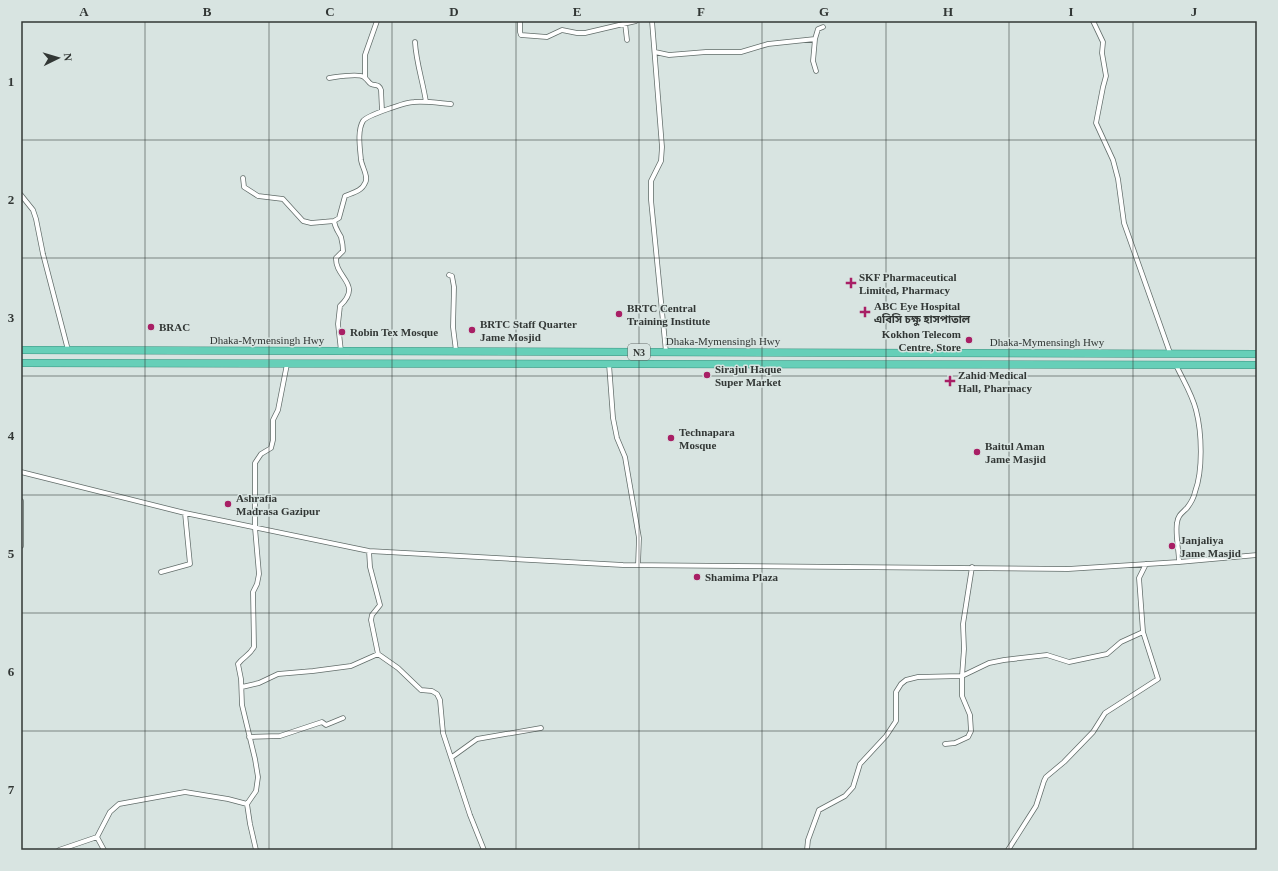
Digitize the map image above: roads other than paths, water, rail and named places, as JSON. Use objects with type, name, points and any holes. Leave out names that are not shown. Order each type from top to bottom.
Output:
[{"type":"highway","name":"Dhaka-Mymensingh Hwy","points":[[21,350],[1257,354]]},
{"type":"highway","name":"N3","points":[[21,363],[1257,365]]},
{"type":"street","points":[[365,78],[365,56],[377,21]]},
{"type":"street","points":[[520,21],[521,35],[547,37],[562,30],[585,33],[636,21]]},
{"type":"street","points":[[652,21],[662,147],[661,161],[651,181],[651,200],[666,352]]},
{"type":"street","points":[[1093,21],[1103,42],[1102,53],[1106,76],[1102,87],[1096,123],[1113,160],[1118,179],[1124,223],[1170,353]]},
{"type":"street","points":[[625,23],[627,40]]},
{"type":"street","points":[[816,70],[814,61],[815,39],[818,29],[823,27]]},
{"type":"street","points":[[654,52],[669,55],[706,52],[741,52],[768,44],[815,39]]},
{"type":"street","points":[[414,42],[426,102]]},
{"type":"street","points":[[329,78],[358,76],[365,78],[371,84],[376,84],[380,87],[382,111]]},
{"type":"street","points":[[243,178],[244,187],[258,196],[283,199],[303,221],[311,223],[334,221],[339,218],[345,196],[361,189],[367,179],[362,162],[360,132],[363,121],[366,117],[412,102],[451,104]]},
{"type":"street","points":[[21,195],[33,210],[36,219],[43,254],[68,350]]},
{"type":"street","points":[[334,221],[335,228],[341,237],[343,246],[343,251],[336,258],[336,263],[349,288],[348,298],[340,306],[338,324],[340,351]]},
{"type":"street","points":[[449,275],[452,276],[454,287],[453,327],[456,351]]},
{"type":"street","points":[[256,850],[247,804],[256,791],[258,777],[242,705],[242,687],[238,664],[241,659],[251,654],[254,647],[253,592],[257,584],[259,574],[255,528],[255,463],[261,454],[271,448],[273,440],[273,420],[278,410],[287,364]]},
{"type":"street","points":[[609,364],[613,418],[617,438],[625,456],[638,538],[638,565]]},
{"type":"street","points":[[1176,366],[1191,395],[1197,411],[1202,458],[1198,483],[1194,496],[1187,508],[1178,516],[1176,525],[1179,562]]},
{"type":"street","points":[[21,472],[185,513],[369,552],[638,565],[1068,569],[1179,562],[1257,555]]},
{"type":"street","points":[[21,501],[21,546]]},
{"type":"street","points":[[161,572],[190,564],[185,513]]},
{"type":"street","points":[[369,552],[370,568],[380,605],[372,616],[378,654],[398,668],[421,690],[432,691],[437,694],[440,700],[443,733],[470,815],[484,850]]},
{"type":"street","points":[[1008,850],[1036,806],[1046,777],[1064,762],[1093,732],[1105,713],[1158,679],[1143,632],[1139,578],[1146,564]]},
{"type":"street","points":[[945,744],[955,743],[968,737],[971,731],[970,715],[962,696],[962,676],[964,649],[963,624],[972,567]]},
{"type":"street","points":[[807,850],[808,840],[819,810],[845,796],[853,787],[860,764],[886,736],[896,721],[896,692],[901,684],[906,680],[918,677],[962,676],[989,663],[1047,655],[1068,662],[1107,654],[1121,642],[1143,632]]},
{"type":"street","points":[[242,687],[259,683],[278,674],[351,666],[378,654]]},
{"type":"street","points":[[250,737],[280,736],[322,722],[326,725],[343,718]]},
{"type":"street","points":[[452,757],[477,739],[541,728]]},
{"type":"street","points":[[59,850],[97,837],[110,812],[118,804],[185,792],[228,799],[247,804]]},
{"type":"street","points":[[97,837],[104,850]]},
{"type":"place","name":"SKF Pharmaceutical Limited, Pharmacy","points":[[851,283]]},
{"type":"place","name":"ABC Eye Hospital এবিসি চক্ষু হাসপাতাল","points":[[865,312]]},
{"type":"place","name":"BRTC Central Training Institute","points":[[619,314]]},
{"type":"place","name":"BRAC","points":[[151,327]]},
{"type":"place","name":"BRTC Staff Quarter Jame Mosjid","points":[[472,330]]},
{"type":"place","name":"Robin Tex Mosque","points":[[342,332]]},
{"type":"place","name":"Kokhon Telecom Centre, Store","points":[[969,340]]},
{"type":"place","name":"Sirajul Haque Super Market","points":[[707,375]]},
{"type":"place","name":"Zahid Medical Hall, Pharmacy","points":[[950,381]]},
{"type":"place","name":"Technapara Mosque","points":[[671,438]]},
{"type":"place","name":"Baitul Aman Jame Masjid","points":[[977,452]]},
{"type":"place","name":"Ashrafia Madrasa Gazipur","points":[[228,504]]},
{"type":"place","name":"Janjaliya Jame Masjid","points":[[1172,546]]},
{"type":"place","name":"Shamima Plaza","points":[[697,577]]}]
